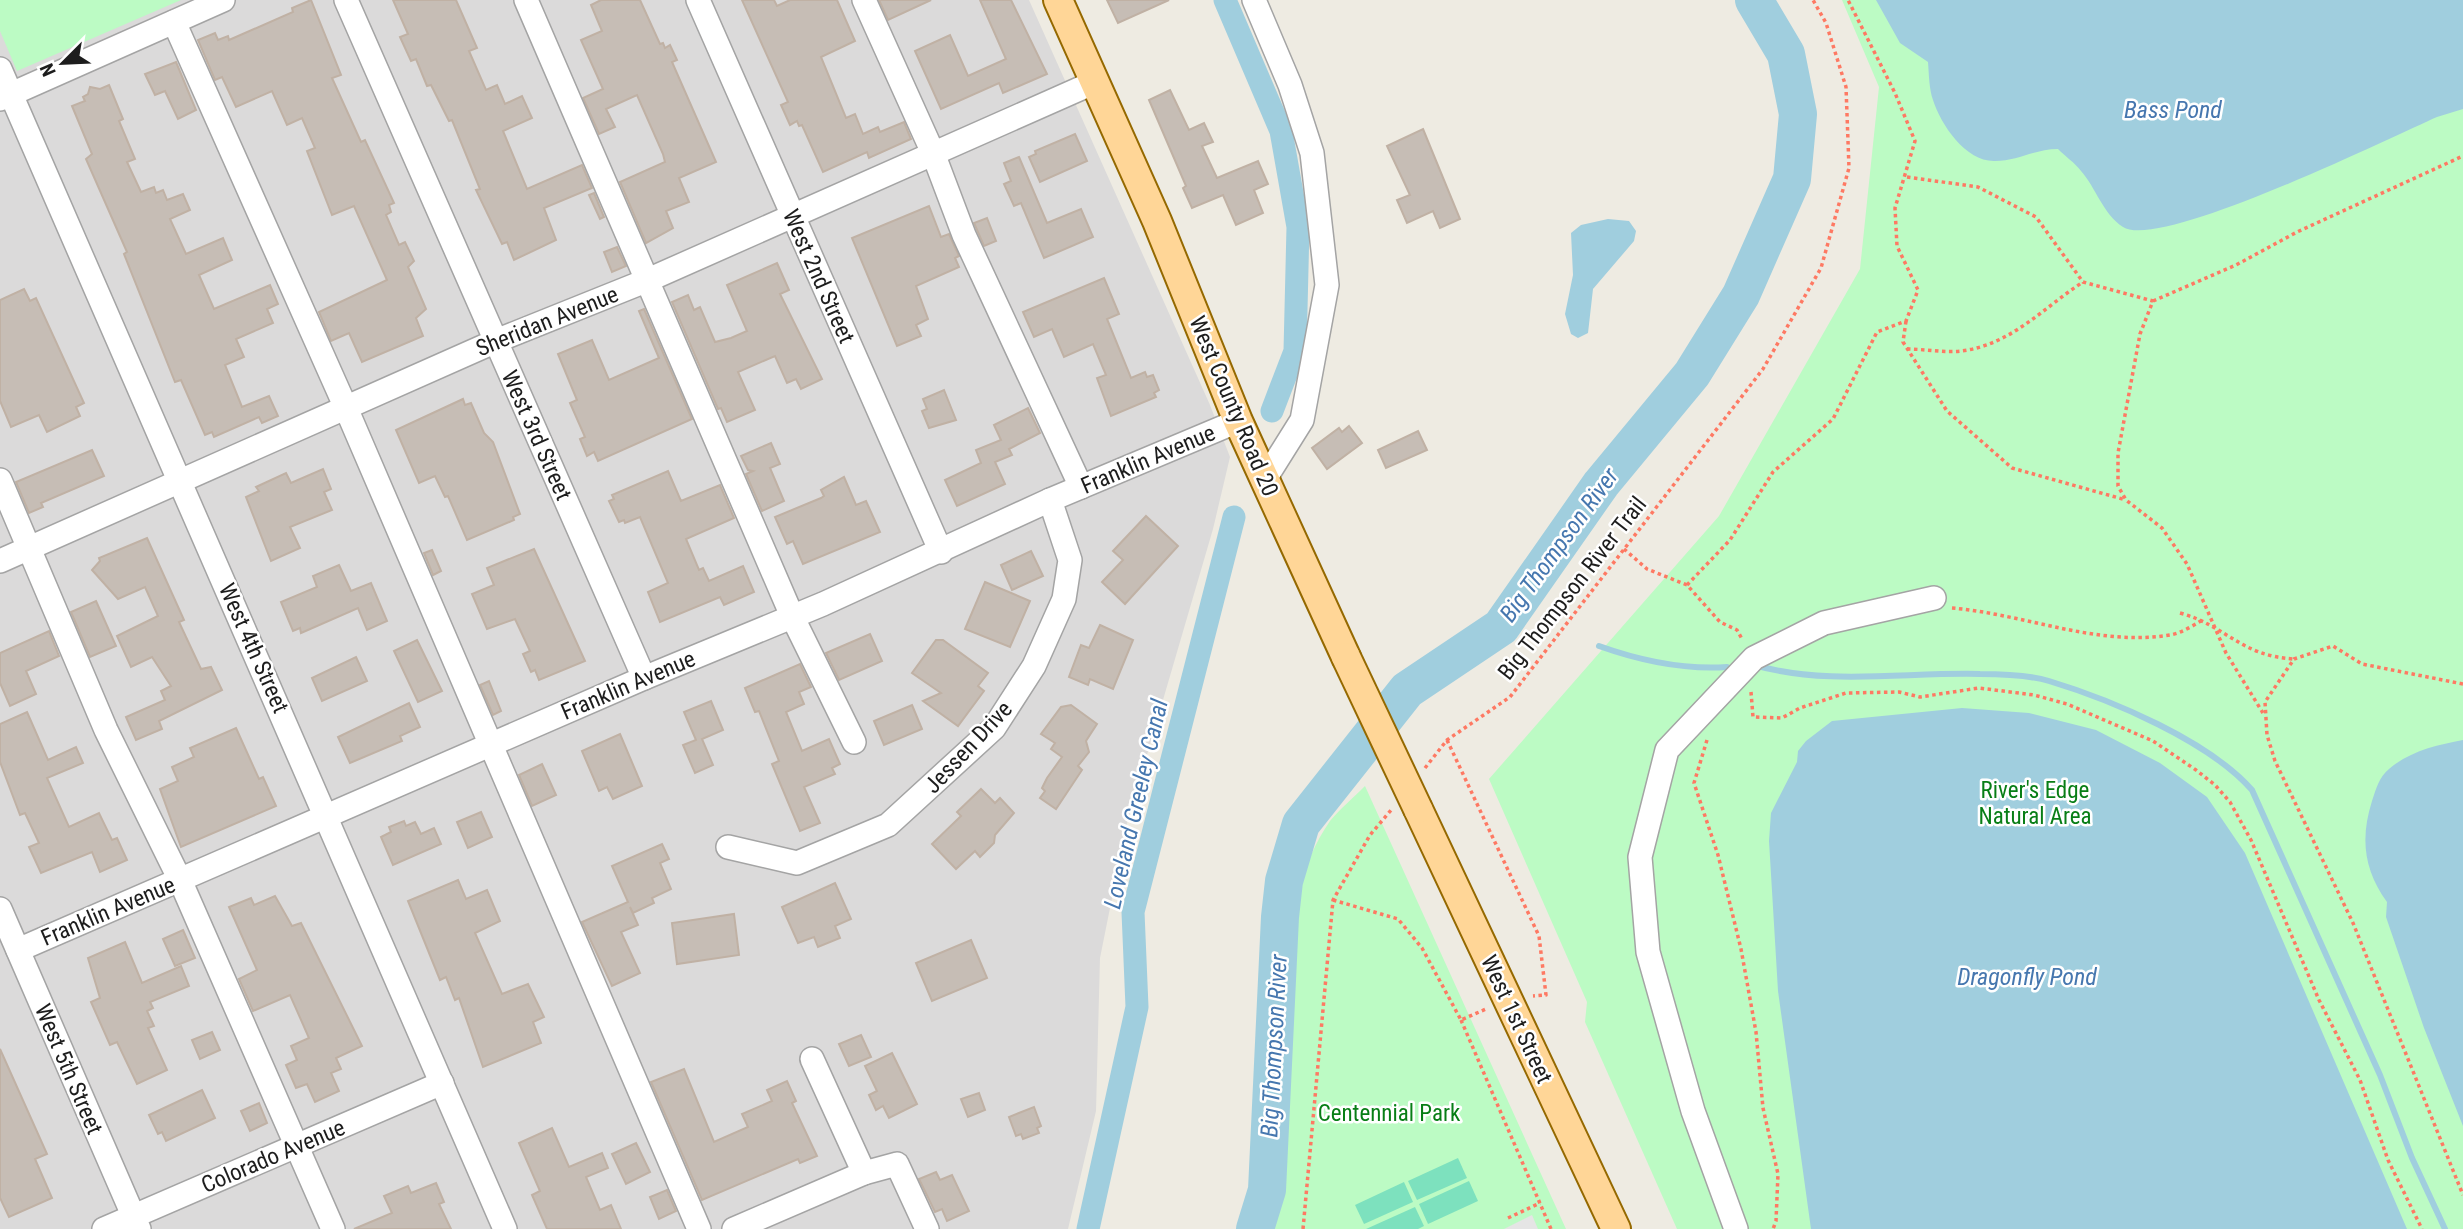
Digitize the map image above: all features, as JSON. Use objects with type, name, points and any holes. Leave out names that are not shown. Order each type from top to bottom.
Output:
[{"type":"main road","name":"West County Road 20","points":[[1058,0],[1238,421],[1346,657],[1407,806]]},
{"type":"main road","name":"West 1st Street","points":[[1407,806],[1616,1229]]},
{"type":"street","points":[[6,96],[223,0]]},
{"type":"street","name":"West 3rd Street","points":[[346,0],[644,678]]},
{"type":"street","points":[[526,0],[792,616],[854,742]]},
{"type":"street","name":"West 2nd Street","points":[[698,0],[941,552]]},
{"type":"street","points":[[864,0],[933,153],[964,235],[1081,487]]},
{"type":"street","points":[[1254,0],[1290,85],[1312,152],[1327,285],[1302,420],[1265,479]]},
{"type":"street","points":[[174,22],[346,408],[699,1229]]},
{"type":"street","name":"West 4th Street","points":[[0,69],[6,96],[181,481],[505,1229]]},
{"type":"street","name":"Sheridan Avenue","points":[[0,561],[496,341],[648,280],[1095,82]]},
{"type":"street","name":"Franklin Avenue","points":[[18,950],[941,552],[1050,500],[1238,421]]},
{"type":"street","points":[[0,480],[106,730],[180,880],[333,1229]]},
{"type":"street","name":"Jessen Drive","points":[[728,847],[797,863],[888,825],[993,728],[1034,666],[1064,599],[1070,560],[1050,500]]},
{"type":"street","points":[[1736,1229],[1693,1111],[1648,952],[1640,857],[1667,750],[1754,658],[1824,623],[1939,603]]},
{"type":"street","name":"West 5th Street","points":[[0,909],[136,1223]]},
{"type":"street","points":[[811,1059],[864,1173]]},
{"type":"street","name":"Colorado Avenue","points":[[104,1229],[136,1223],[298,1145],[442,1083]]},
{"type":"street","points":[[734,1229],[864,1173],[897,1164],[927,1229]]},
{"type":"path","name":"Big Thompson River Trail","points":[[1422,772],[1447,740],[1510,697],[1763,369],[1821,268],[1849,168],[1846,87],[1826,23],[1813,0]]},
{"type":"path","points":[[1848,0],[1895,93],[1915,141],[1907,177],[1895,208],[1897,246],[1917,290],[1906,321],[1903,342],[1907,349],[1947,411],[2012,468],[2126,500],[2162,528],[2187,564],[2226,653],[2264,715]]},
{"type":"path","points":[[1907,177],[1978,187],[2036,217],[2083,282],[2153,301],[2236,265],[2297,232],[2463,156]]},
{"type":"path","points":[[1907,349],[1959,351],[1986,345],[2031,323],[2061,296],[2083,282]]},
{"type":"path","points":[[2126,500],[2118,486],[2118,453],[2140,334],[2153,301]]},
{"type":"path","points":[[1687,585],[1730,540],[1773,472],[1833,419],[1877,332],[1906,321]]},
{"type":"path","points":[[1624,549],[1647,569],[1687,585],[1720,622],[1737,630],[1754,658],[1750,706],[1753,717],[1782,718],[1800,708],[1846,693],[1899,692],[1920,697],[1979,688],[2034,695],[2067,704],[2153,741],[2215,785],[2230,802],[2251,840],[2319,1000],[2360,1080],[2388,1160],[2422,1229]]},
{"type":"path","points":[[1939,603],[2113,636],[2140,638],[2174,635],[2204,620]]},
{"type":"path","points":[[2180,612],[2204,620],[2238,644],[2268,657],[2294,659],[2333,646],[2362,664],[2463,684]]},
{"type":"path","points":[[2294,659],[2265,702],[2264,715],[2275,761],[2353,923],[2463,1195]]},
{"type":"path","points":[[1710,729],[1695,783],[1722,868],[1741,949],[1756,1032],[1763,1108],[1778,1174],[1776,1221],[1773,1229]]},
{"type":"path","points":[[1303,1229],[1333,900],[1370,835],[1407,806]]},
{"type":"path","points":[[1461,1020],[1551,1229]]},
{"type":"path","points":[[1508,1218],[1540,1203]]},
{"type":"shaded area","points":[[0,0],[1029,0],[1210,405],[1230,457],[1213,529],[1127,823],[1100,958],[1096,1111],[1068,1229],[0,1229]]},
{"type":"shaded area","points":[[1532,1215],[1538,1229],[1504,1229]]},
{"type":"green space","points":[[0,0],[181,0],[17,71],[0,31]]},
{"type":"green space","name":"River's Edge Natural Area","points":[[1842,0],[2463,0],[2463,1229],[1677,1229],[1585,1022],[1587,1002],[1489,779],[1719,516],[1860,269],[1879,87]]},
{"type":"green space","name":"Centennial Park","points":[[1365,786],[1566,1229],[1268,1229],[1264,1210],[1272,1178],[1283,960],[1290,924],[1305,870],[1320,837],[1330,821]]},
{"type":"green space","points":[[1458,1158],[1467,1178],[1417,1200],[1408,1181]]},
{"type":"green space","points":[[1469,1181],[1478,1201],[1428,1224],[1419,1204]]},
{"type":"green space","points":[[1404,1182],[1413,1202],[1364,1224],[1355,1205]]},
{"type":"green space","points":[[1415,1207],[1424,1226],[1418,1229],[1366,1229]]},
{"type":"water","name":"Bass Pond","points":[[1876,0],[2463,0],[2463,109],[2437,117],[2276,189],[2226,208],[2181,223],[2145,230],[2123,227],[2110,215],[2079,168],[2058,149],[1995,161],[1984,160],[1965,149],[1948,131],[1937,110],[1931,91],[1928,62],[1900,43]]},
{"type":"water","points":[[1608,219],[1629,221],[1636,231],[1634,241],[1593,289],[1588,333],[1578,338],[1571,334],[1565,314],[1573,275],[1571,233],[1581,225]]},
{"type":"water","name":"Dragonfly Pond","points":[[1962,708],[2029,713],[2096,730],[2160,763],[2207,797],[2245,853],[2407,1229],[1811,1229],[1778,991],[1769,841],[1771,813],[1797,762],[1798,751],[1806,741],[1832,721]]},
{"type":"water","points":[[2463,740],[2463,1126],[2424,1028],[2386,917],[2387,902],[2369,866],[2365,841],[2372,801],[2386,772],[2415,753]]},
{"type":"building","points":[[311,0],[341,75],[332,78],[361,142],[365,140],[394,203],[389,205],[391,212],[386,215],[399,245],[405,242],[414,261],[408,267],[426,309],[416,318],[423,336],[362,362],[349,333],[331,341],[319,312],[387,280],[354,206],[332,215],[307,151],[315,148],[302,118],[287,125],[272,91],[236,107],[222,77],[215,80],[198,40],[215,33],[218,40],[228,36],[229,40],[293,12],[292,8]]},
{"type":"building","points":[[393,0],[456,0],[477,48],[469,51],[486,90],[497,85],[505,104],[522,96],[532,118],[503,131],[527,189],[582,165],[592,188],[544,208],[556,240],[514,260],[507,242],[502,244],[476,190],[480,189],[452,120],[449,121],[431,85],[427,86],[416,59],[411,61],[400,37],[408,34]]},
{"type":"building","points":[[601,0],[640,0],[660,44],[663,43],[665,48],[670,45],[677,60],[672,62],[716,162],[679,178],[689,202],[666,211],[673,228],[646,243],[620,182],[665,162],[663,154],[637,95],[606,109],[615,127],[599,134],[583,98],[603,89],[581,40],[602,31],[591,5]]},
{"type":"building","points":[[742,0],[774,0],[777,6],[790,0],[837,0],[855,41],[821,57],[846,118],[855,114],[863,134],[878,127],[880,132],[904,122],[911,139],[869,158],[867,152],[823,172],[802,125],[799,126],[797,121],[790,125],[781,105],[788,102]]},
{"type":"building","points":[[879,0],[931,0],[888,20]]},
{"type":"building","points":[[980,0],[1011,0],[1047,74],[1003,93],[999,83],[941,109],[915,51],[950,35],[968,76],[1006,59]]},
{"type":"building","points":[[1107,0],[1169,0],[1118,23]]},
{"type":"building","points":[[176,62],[196,110],[178,119],[165,91],[155,95],[145,74]]},
{"type":"building","points":[[109,85],[123,119],[119,121],[135,159],[127,162],[141,192],[154,187],[156,193],[163,190],[167,200],[183,194],[190,210],[170,219],[186,254],[223,238],[232,260],[199,275],[214,309],[270,285],[278,304],[267,309],[273,323],[236,339],[244,357],[225,365],[242,407],[269,396],[278,416],[262,423],[259,417],[214,437],[212,432],[205,435],[181,380],[175,382],[124,254],[127,252],[86,159],[92,154],[72,106],[85,101],[83,97],[88,94],[90,87],[100,89]]},
{"type":"building","points":[[1170,90],[1189,130],[1204,123],[1213,142],[1202,146],[1217,178],[1258,161],[1268,184],[1254,190],[1263,213],[1236,225],[1223,195],[1192,208],[1183,188],[1186,186],[1149,100]]},
{"type":"building","points":[[1423,129],[1460,219],[1440,228],[1433,211],[1407,223],[1397,200],[1410,195],[1387,146]]},
{"type":"building","points":[[1075,134],[1087,161],[1040,182],[1029,157],[1036,154],[1035,151]]},
{"type":"building","points":[[1019,157],[1047,223],[1081,209],[1093,237],[1044,258],[1021,203],[1014,206],[1004,184],[1011,181],[1004,163]]},
{"type":"building","points":[[594,193],[604,217],[600,219],[589,195]]},
{"type":"building","points":[[929,206],[941,237],[949,234],[959,256],[955,258],[959,267],[916,286],[928,319],[916,325],[921,336],[897,346],[852,238]]},
{"type":"building","points":[[987,218],[996,241],[984,246],[974,223]]},
{"type":"building","points":[[617,247],[626,266],[612,272],[604,252]]},
{"type":"building","points":[[777,263],[789,290],[780,294],[822,379],[801,389],[796,379],[787,383],[775,356],[738,372],[755,410],[727,422],[721,408],[718,409],[672,302],[688,295],[694,310],[700,307],[715,342],[731,338],[747,331],[727,285]]},
{"type":"building","points":[[1104,278],[1119,314],[1107,319],[1131,378],[1145,372],[1147,377],[1153,375],[1159,390],[1154,393],[1156,397],[1111,416],[1097,378],[1106,375],[1093,344],[1064,357],[1052,329],[1034,337],[1023,312]]},
{"type":"building","points":[[24,289],[30,301],[36,298],[84,403],[76,407],[80,416],[47,432],[39,415],[11,427],[0,401],[0,300]]},
{"type":"building","points":[[644,309],[692,419],[598,461],[594,452],[587,456],[580,439],[585,437],[570,403],[577,400],[558,354],[592,340],[609,380],[659,358],[639,311]]},
{"type":"building","points":[[944,390],[956,420],[929,428],[922,411],[927,409],[923,399]]},
{"type":"building","points":[[463,399],[465,405],[471,403],[484,433],[493,442],[520,514],[513,517],[514,520],[467,540],[448,496],[445,497],[435,476],[419,483],[396,430]]},
{"type":"building","points":[[1028,408],[1040,433],[1009,449],[1012,455],[995,462],[1005,484],[957,506],[945,480],[981,463],[976,450],[1001,440],[994,425]]},
{"type":"building","points":[[1349,426],[1362,443],[1327,469],[1312,448],[1339,428],[1342,432]]},
{"type":"building","points":[[1418,431],[1427,450],[1386,468],[1378,450]]},
{"type":"building","points":[[771,443],[780,464],[770,468],[784,501],[762,511],[746,474],[753,471],[748,470],[741,456]]},
{"type":"building","points":[[92,450],[104,476],[41,503],[43,507],[29,513],[16,482]]},
{"type":"building","points":[[323,469],[331,489],[324,492],[332,510],[290,527],[300,548],[271,561],[246,497],[259,491],[256,487],[286,473],[291,483]]},
{"type":"building","points":[[668,471],[681,501],[720,485],[734,518],[686,539],[699,570],[703,568],[709,581],[743,566],[754,592],[724,605],[720,597],[660,622],[648,592],[668,583],[640,517],[625,523],[624,520],[619,522],[609,501],[614,499],[612,495]]},
{"type":"building","points":[[844,477],[856,505],[866,501],[880,532],[803,564],[793,541],[787,544],[775,517],[821,498],[824,496],[821,490]]},
{"type":"building","points":[[1146,516],[1178,546],[1125,604],[1102,582],[1123,560],[1113,551]]},
{"type":"building","points":[[147,538],[184,620],[179,622],[201,669],[211,667],[222,690],[159,721],[162,729],[136,740],[126,717],[165,700],[161,691],[171,686],[152,657],[131,667],[117,636],[158,616],[145,587],[118,599],[92,570],[100,561],[99,558]]},
{"type":"building","points":[[534,549],[585,661],[539,680],[535,670],[531,672],[523,654],[530,651],[515,619],[487,629],[472,594],[494,585],[487,568]]},
{"type":"building","points":[[432,550],[441,571],[433,575],[424,553]]},
{"type":"building","points":[[1031,551],[1043,576],[1012,590],[1001,565]]},
{"type":"building","points":[[339,565],[351,591],[371,583],[387,621],[367,630],[358,608],[301,633],[300,628],[293,631],[281,602],[317,587],[313,576]]},
{"type":"building","points":[[985,582],[1030,601],[1010,647],[965,629]]},
{"type":"building","points":[[96,601],[116,646],[90,657],[71,612]]},
{"type":"building","points":[[1100,625],[1133,640],[1113,689],[1090,679],[1088,685],[1069,677],[1081,645],[1089,648]]},
{"type":"building","points":[[49,631],[59,656],[26,671],[36,694],[10,706],[0,683],[0,653]]},
{"type":"building","points":[[870,634],[882,661],[839,680],[826,653]]},
{"type":"building","points":[[417,640],[442,691],[418,702],[394,651]]},
{"type":"building","points":[[936,640],[943,640],[988,673],[978,686],[984,691],[958,726],[923,701],[941,693],[912,673]]},
{"type":"building","points":[[356,657],[367,681],[322,701],[312,678]]},
{"type":"building","points":[[800,664],[811,687],[799,692],[804,704],[786,712],[802,751],[829,739],[840,764],[832,768],[835,774],[804,787],[820,823],[800,831],[772,764],[779,761],[759,711],[755,712],[745,688]]},
{"type":"building","points":[[489,681],[501,711],[493,715],[480,685]]},
{"type":"building","points":[[711,701],[723,730],[702,739],[713,765],[695,773],[683,745],[696,740],[684,712]]},
{"type":"building","points":[[409,703],[420,727],[400,736],[402,741],[350,763],[338,737]]},
{"type":"building","points":[[912,705],[922,729],[884,745],[874,721]]},
{"type":"building","points":[[1071,705],[1097,724],[1086,741],[1089,752],[1078,766],[1082,770],[1056,809],[1040,798],[1045,791],[1042,788],[1047,778],[1062,757],[1051,749],[1055,743],[1041,734],[1061,707]]},
{"type":"building","points":[[27,712],[48,760],[76,747],[83,763],[47,778],[69,827],[99,813],[112,840],[117,838],[127,860],[100,872],[92,852],[41,873],[29,847],[39,843],[25,813],[20,815],[0,762],[0,724]]},
{"type":"building","points":[[236,728],[259,779],[263,777],[276,806],[181,847],[160,789],[178,781],[172,767],[194,757],[190,748]]},
{"type":"building","points":[[620,734],[642,786],[613,799],[607,787],[599,791],[582,751]]},
{"type":"building","points":[[542,764],[556,795],[532,806],[519,775]]},
{"type":"building","points":[[981,789],[995,803],[1000,798],[1014,813],[995,835],[994,843],[980,857],[975,851],[956,869],[932,844],[961,816],[957,812]]},
{"type":"building","points":[[481,812],[492,837],[468,848],[457,822]]},
{"type":"building","points":[[404,821],[406,826],[415,822],[421,834],[434,828],[441,844],[393,865],[381,837],[391,832],[389,827]]},
{"type":"building","points":[[662,844],[669,859],[660,863],[671,889],[652,898],[654,903],[633,913],[630,907],[638,925],[621,932],[640,973],[612,986],[582,922],[628,902],[612,866]]},
{"type":"building","points":[[458,880],[466,899],[487,890],[500,921],[475,933],[502,994],[528,984],[544,1017],[533,1022],[541,1043],[483,1067],[459,998],[455,1000],[446,977],[440,980],[408,901]]},
{"type":"building","points":[[835,883],[851,919],[835,926],[840,938],[818,947],[814,937],[798,943],[782,907]]},
{"type":"building","points":[[275,896],[292,926],[301,923],[362,1046],[336,1058],[341,1069],[331,1073],[339,1091],[315,1102],[307,1084],[296,1088],[286,1065],[297,1060],[291,1046],[309,1038],[290,995],[253,1011],[239,979],[257,970],[229,907],[251,898],[254,905]]},
{"type":"building","points":[[734,914],[739,955],[677,964],[672,923]]},
{"type":"building","points":[[183,930],[195,958],[175,966],[163,939]]},
{"type":"building","points":[[971,940],[987,978],[932,1001],[916,963]]},
{"type":"building","points":[[125,942],[142,983],[181,966],[189,986],[150,1002],[153,1008],[147,1011],[154,1026],[148,1028],[167,1070],[137,1084],[117,1042],[110,1045],[91,1002],[100,998],[88,958]]},
{"type":"building","points":[[212,1032],[220,1050],[200,1059],[192,1040]]},
{"type":"building","points":[[861,1035],[871,1057],[849,1066],[839,1044]]},
{"type":"building","points":[[0,1049],[47,1154],[35,1159],[52,1198],[9,1217],[0,1198]]},
{"type":"building","points":[[892,1053],[917,1104],[889,1118],[883,1106],[876,1110],[869,1095],[877,1091],[865,1066]]},
{"type":"building","points":[[684,1069],[714,1142],[748,1127],[742,1114],[772,1101],[767,1090],[787,1081],[796,1101],[792,1103],[817,1156],[800,1163],[798,1159],[702,1200],[651,1082]]},
{"type":"building","points":[[202,1090],[215,1118],[166,1141],[162,1132],[158,1134],[149,1115]]},
{"type":"building","points":[[979,1093],[985,1110],[968,1117],[961,1099]]},
{"type":"building","points":[[259,1103],[267,1123],[250,1131],[241,1111]]},
{"type":"building","points":[[1034,1107],[1041,1126],[1037,1128],[1039,1133],[1023,1139],[1021,1134],[1016,1136],[1009,1117]]},
{"type":"building","points":[[552,1128],[569,1167],[602,1153],[608,1168],[586,1177],[600,1210],[611,1205],[621,1229],[547,1229],[532,1195],[540,1191],[519,1143]]},
{"type":"building","points":[[636,1143],[650,1172],[626,1184],[612,1154]]},
{"type":"building","points":[[936,1172],[940,1180],[952,1175],[969,1211],[947,1221],[942,1209],[935,1212],[919,1179]]},
{"type":"building","points":[[436,1183],[444,1202],[439,1204],[451,1229],[354,1229],[392,1213],[384,1196],[408,1186],[411,1193]]},
{"type":"building","points":[[667,1190],[676,1211],[659,1219],[650,1197]]},
{"type":"waterway","name":"Loveland Greeley Canal","points":[[1225,0],[1281,131],[1298,227],[1295,351],[1272,411]]},
{"type":"waterway","name":"Big Thompson River","points":[[1255,1229],[1267,1190],[1284,881],[1301,824],[1407,690],[1501,627],[1601,484],[1692,374],[1741,295],[1792,179],[1798,114],[1786,54],[1754,0]]},
{"type":"waterway","name":"Loveland Greeley Canal","points":[[1088,1229],[1137,1007],[1133,912],[1234,517]]},
{"type":"waterway","points":[[1599,646],[1662,663],[1727,667]]},
{"type":"waterway","points":[[1754,665],[1838,677],[1988,674],[2041,679],[2101,699],[2158,724],[2234,772],[2252,790],[2380,1075],[2412,1158],[2445,1229]]}]
